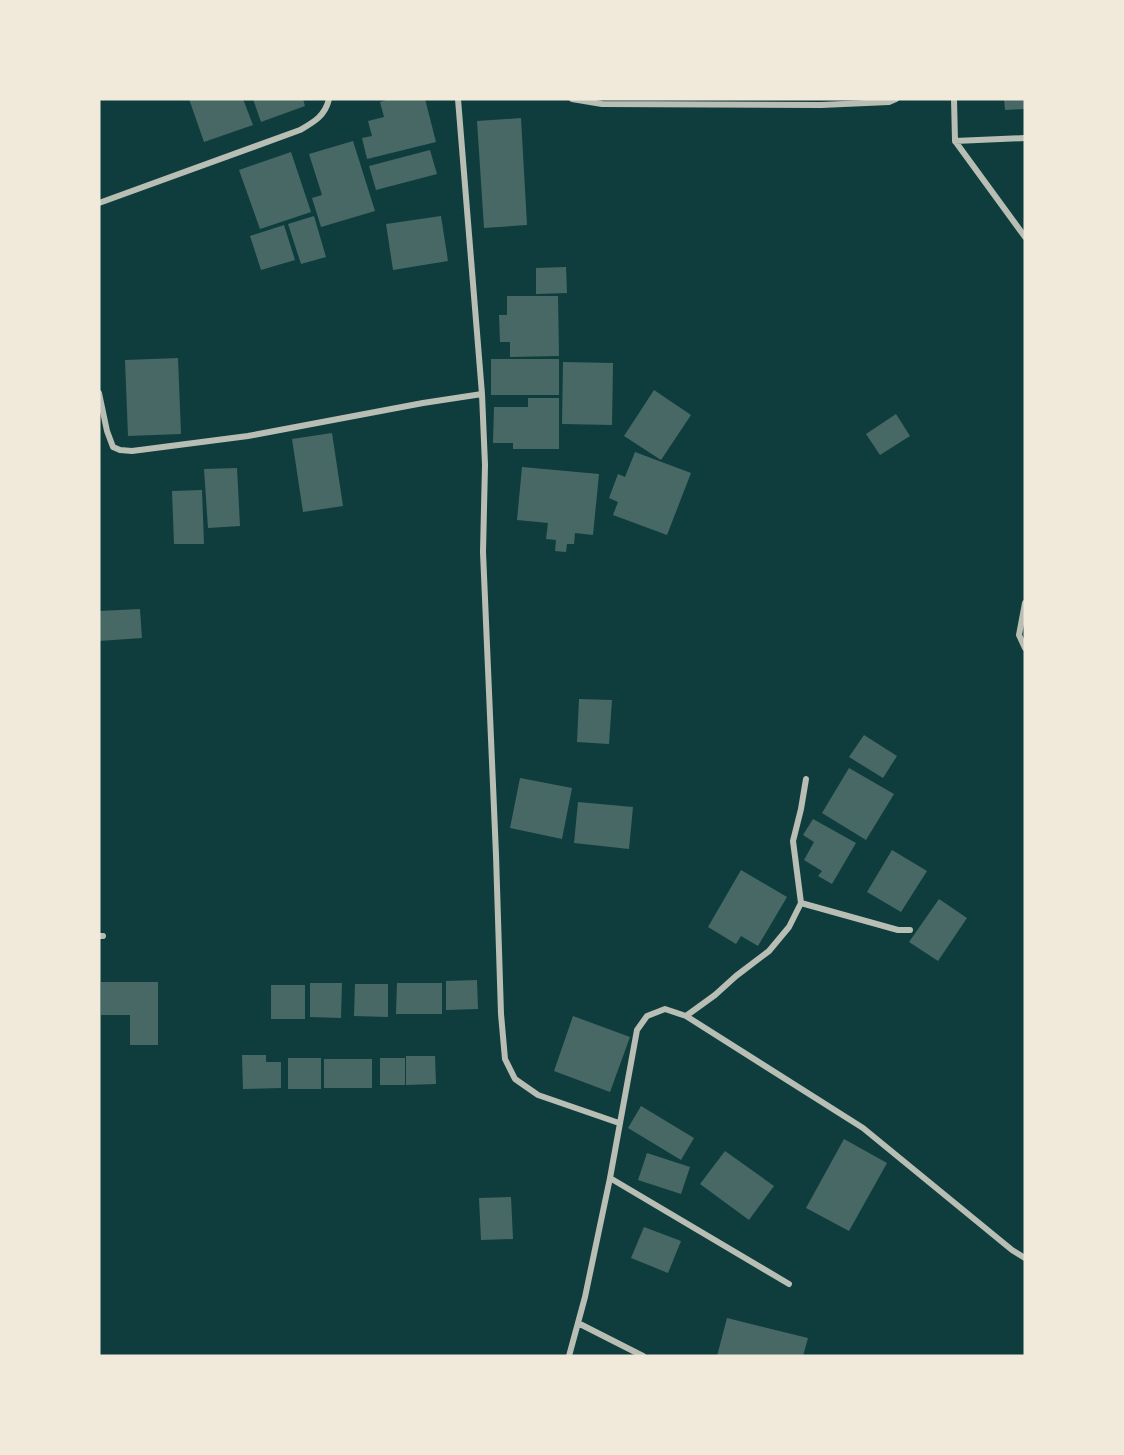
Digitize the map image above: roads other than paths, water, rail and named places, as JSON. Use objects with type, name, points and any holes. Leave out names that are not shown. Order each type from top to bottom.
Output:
[{"type":"street","points":[[99,203],[300,130],[317,121],[327,108],[329,99]]},
{"type":"street","points":[[458,99],[482,394],[483,552],[501,1014],[505,1059],[516,1079],[538,1095],[619,1123]]},
{"type":"street","points":[[572,99],[602,104],[821,105],[889,102],[896,99]]},
{"type":"street","points":[[954,99],[955,141],[1025,237]]},
{"type":"street","points":[[955,141],[1025,138]]},
{"type":"street","points":[[99,393],[113,447],[132,451],[248,436],[482,394]]},
{"type":"street","points":[[1025,603],[1019,635],[1025,648]]},
{"type":"street","points":[[686,1017],[769,951],[789,927],[801,903],[793,841],[806,779]]},
{"type":"street","points":[[801,903],[898,930],[910,930]]},
{"type":"street","points":[[569,1356],[585,1297],[610,1178],[637,1030],[647,1017],[665,1009],[686,1017],[863,1128],[1012,1250],[1025,1258]]},
{"type":"street","points":[[610,1178],[789,1284]]},
{"type":"street","points":[[578,1323],[643,1356]]}]
